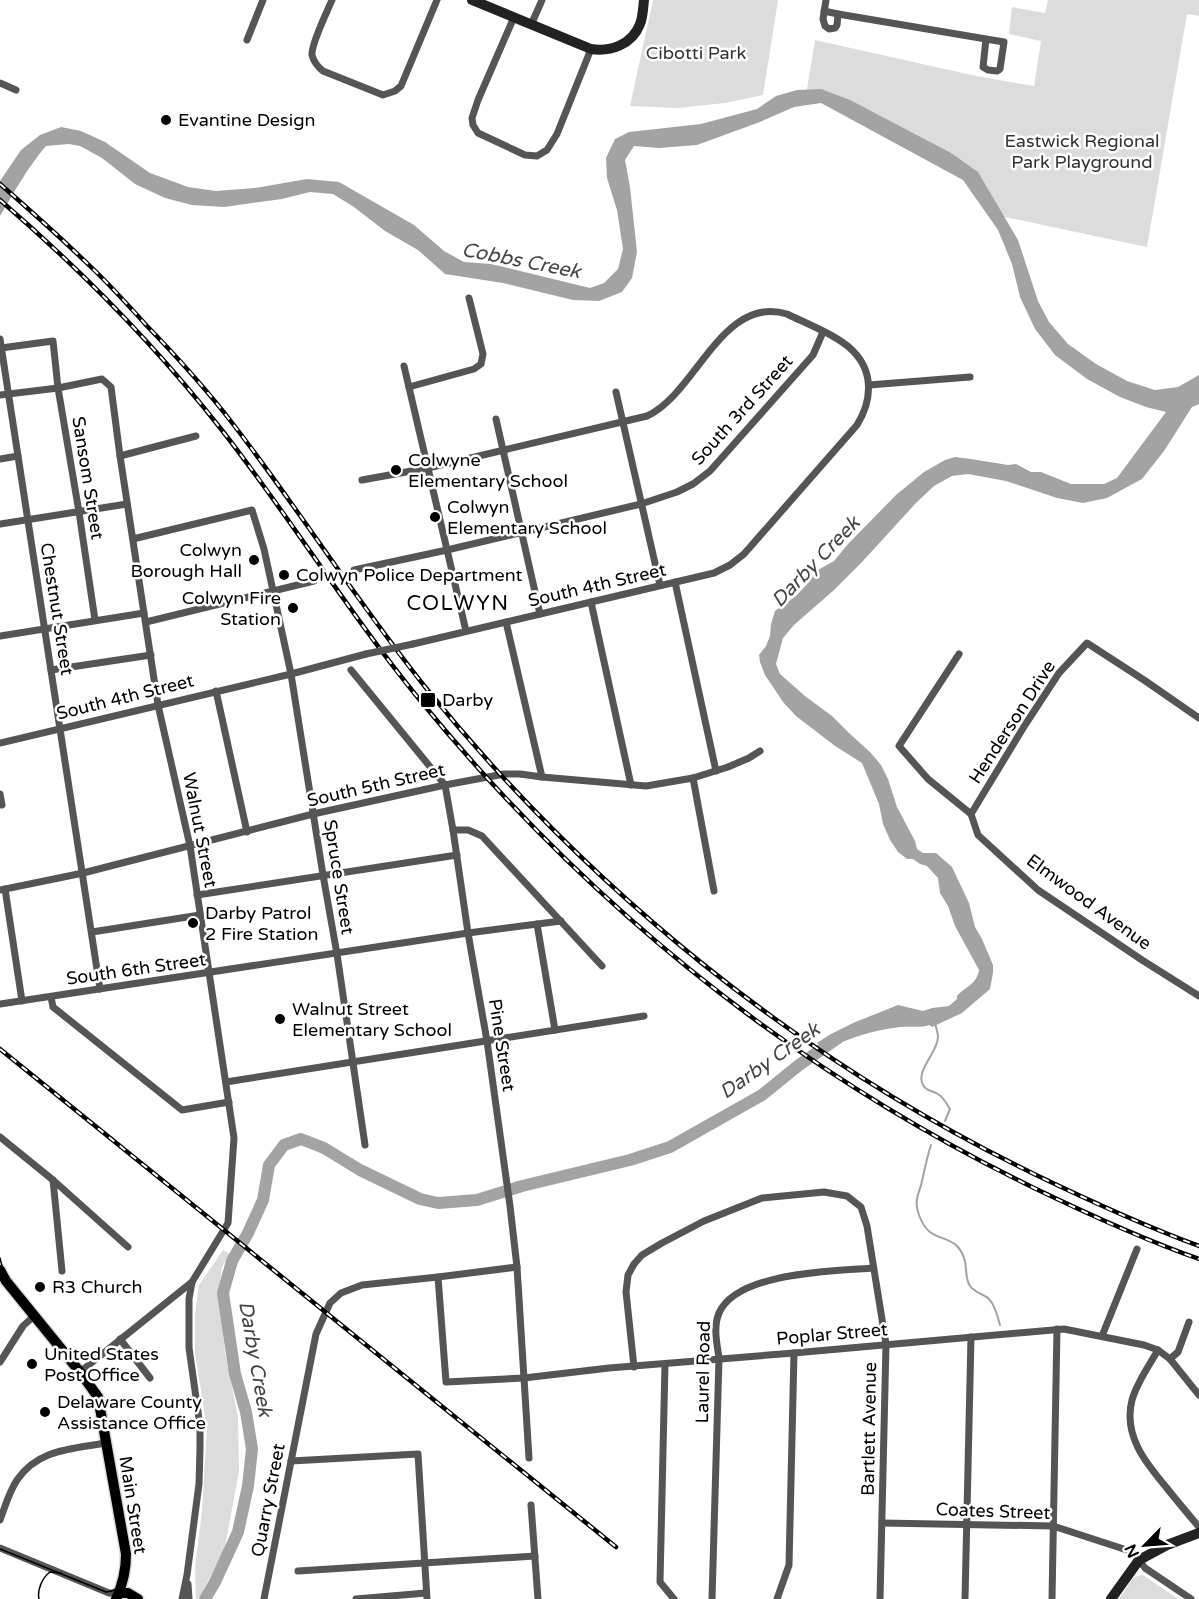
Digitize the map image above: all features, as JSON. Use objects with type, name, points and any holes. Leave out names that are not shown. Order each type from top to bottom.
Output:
[{"type":"main road","name":"Main Street","points":[[0,1269],[6,1281],[98,1397],[126,1554],[126,1570],[118,1596]]},
{"type":"main road","points":[[118,1596],[128,1593],[138,1599]]},
{"type":"street","points":[[247,40],[263,0]]},
{"type":"street","points":[[332,0],[314,44],[312,53],[315,62],[323,71],[383,95],[401,86],[437,0]]},
{"type":"street","points":[[472,0],[591,49],[599,50],[613,49],[634,34],[640,25],[644,0]]},
{"type":"street","points":[[531,25],[542,0]]},
{"type":"street","points":[[826,0],[823,23],[829,29],[837,26],[838,14]]},
{"type":"street","points":[[824,11],[1004,42],[998,71],[983,67],[986,39]]},
{"type":"street","points":[[514,17],[472,118],[475,130],[484,137],[525,155],[543,154],[557,134],[591,49]]},
{"type":"street","points":[[0,83],[16,90]]},
{"type":"street","points":[[409,387],[474,369],[481,364],[483,354],[469,298]]},
{"type":"street","points":[[362,480],[428,468],[647,416],[663,405],[731,328],[750,315],[772,311],[787,314],[845,344],[864,367],[869,385],[970,377]]},
{"type":"street","name":"South 3rd Street","points":[[354,570],[641,504],[693,484],[710,471],[813,355],[823,332]]},
{"type":"street","name":"Chestnut Street","points":[[0,339],[100,989]]},
{"type":"street","name":"Sansom Street","points":[[1,348],[53,341],[58,388],[95,620]]},
{"type":"street","points":[[404,366],[466,631]]},
{"type":"street","name":"Walnut Street","points":[[58,388],[102,379],[111,387],[158,705],[190,846],[229,1102],[234,1138],[228,1223],[192,1282]]},
{"type":"street","name":"South 4th Street","points":[[0,743],[721,570],[744,554],[857,425],[865,410],[869,385]]},
{"type":"street","points":[[0,395],[58,388]]},
{"type":"street","points":[[616,392],[660,585]]},
{"type":"street","points":[[496,419],[540,614]]},
{"type":"street","points":[[120,456],[196,436]]},
{"type":"street","points":[[0,459],[18,456]]},
{"type":"street","points":[[0,524],[127,504]]},
{"type":"street","name":"Spruce Street","points":[[133,539],[252,510],[264,549],[291,674],[337,954],[365,1145]]},
{"type":"street","points":[[146,622],[314,581]]},
{"type":"street","points":[[675,582],[716,771]]},
{"type":"street","points":[[591,602],[631,785]]},
{"type":"street","points":[[0,636],[144,613]]},
{"type":"street","points":[[506,622],[542,777]]},
{"type":"street","name":"Henderson Drive","points":[[971,814],[1059,673],[1087,643],[1199,718]]},
{"type":"street","name":"Elmwood Avenue","points":[[959,654],[899,746],[928,779],[971,814],[978,835],[1038,890],[1199,996]]},
{"type":"street","points":[[51,670],[151,655]]},
{"type":"street","name":"Pine Street","points":[[351,670],[445,785],[487,1041],[510,1206],[517,1267],[529,1458]]},
{"type":"street","points":[[216,691],[247,832]]},
{"type":"street","name":"South 5th Street","points":[[3,890],[83,873],[314,814],[504,774],[646,786],[693,778],[716,771],[740,763],[760,751]]},
{"type":"street","points":[[693,778],[714,891]]},
{"type":"street","points":[[0,794],[2,805]]},
{"type":"street","points":[[453,830],[468,830],[482,836],[602,966]]},
{"type":"street","points":[[197,895],[457,855]]},
{"type":"street","points":[[3,890],[22,1001]]},
{"type":"street","points":[[92,932],[200,915]]},
{"type":"street","name":"South 6th Street","points":[[0,1004],[561,921]]},
{"type":"street","points":[[537,924],[555,1030]]},
{"type":"street","points":[[51,997],[53,1007],[182,1110],[229,1102]]},
{"type":"street","points":[[226,1082],[644,1016]]},
{"type":"street","points":[[0,1137],[53,1180],[128,1247]]},
{"type":"street","points":[[53,1180],[62,1271]]},
{"type":"street","name":"Bartlett Avenue","points":[[634,1367],[626,1292],[628,1275],[642,1255],[704,1221],[762,1198],[824,1192],[847,1196],[861,1207],[867,1226],[886,1344],[880,1599]]},
{"type":"street","points":[[1102,1336],[1137,1249]]},
{"type":"street","points":[[438,1278],[517,1267]]},
{"type":"street","name":"Laurel Road","points":[[712,1599],[719,1358],[716,1325],[718,1314],[725,1303],[736,1293],[783,1276],[873,1268]]},
{"type":"street","name":"Poplar Street","points":[[438,1278],[446,1382],[524,1378],[719,1358],[1064,1329],[1144,1345],[1158,1350],[1170,1359],[1199,1395]]},
{"type":"street","name":"Quarry Street","points":[[264,1599],[316,1334],[330,1303],[341,1293],[362,1285],[438,1278]]},
{"type":"street","points":[[80,1372],[192,1282]]},
{"type":"street","points":[[182,1599],[199,1484],[200,1426],[189,1348],[189,1299],[192,1282]]},
{"type":"street","points":[[0,1362],[23,1326],[34,1316]]},
{"type":"street","points":[[1170,1359],[1178,1352],[1189,1322]]},
{"type":"street","points":[[1052,1599],[1057,1329]]},
{"type":"street","points":[[965,1599],[971,1337]]},
{"type":"street","points":[[120,1339],[150,1378]]},
{"type":"street","points":[[1158,1350],[1136,1389],[1130,1414],[1134,1441],[1146,1463],[1199,1527]]},
{"type":"street","points":[[777,1599],[789,1565],[794,1353]]},
{"type":"street","points":[[665,1364],[660,1582],[674,1599]]},
{"type":"street","points":[[0,1520],[17,1480],[35,1461],[59,1451],[106,1443]]},
{"type":"street","points":[[291,1461],[418,1454],[427,1596],[356,1599]]},
{"type":"street","points":[[531,1505],[538,1599]]},
{"type":"street","name":"Coates Street","points":[[882,1523],[1053,1526],[1133,1552],[1145,1568],[1191,1599]]},
{"type":"street","points":[[1111,1599],[1139,1560],[1167,1545],[1199,1533]]},
{"type":"street","points":[[0,1548],[118,1596]]},
{"type":"street","points":[[298,1571],[535,1556]]},
{"type":"street","points":[[187,1575],[189,1599]]},
{"type":"green space","name":"Cibotti Park","points":[[653,0],[778,0],[763,95],[725,103],[678,108],[630,106]]},
{"type":"green space","name":"Eastwick Regional Park Playground","points":[[1048,0],[1199,0],[1199,16],[1187,14],[1147,247],[1000,216],[969,166],[807,89],[815,40],[976,76],[1034,86],[1041,41],[1009,34],[1012,7],[1045,13]]},
{"type":"green space","points":[[223,1250],[230,1254],[222,1267],[219,1292],[225,1353],[238,1417],[239,1471],[224,1552],[196,1599],[195,1567],[202,1511],[207,1429],[195,1353],[195,1313],[199,1285]]},
{"type":"green space","points":[[1141,1575],[1178,1599],[1119,1599],[1133,1578]]},
{"type":"shaded area","points":[[821,89],[850,100],[951,153],[978,172],[1018,240],[1038,301],[1049,322],[1068,344],[1096,364],[1127,381],[1155,390],[1178,387],[1199,375],[1199,404],[1192,407],[1164,451],[1142,479],[1107,498],[1083,503],[1057,498],[1006,481],[968,474],[952,476],[934,486],[916,503],[862,562],[783,638],[776,664],[780,674],[832,716],[881,765],[897,807],[917,849],[923,853],[936,853],[952,867],[969,903],[975,927],[993,965],[990,989],[962,1013],[932,1027],[929,1025],[880,1030],[854,1037],[827,1049],[817,1043],[853,1023],[898,1005],[923,1011],[949,1006],[973,982],[979,970],[940,893],[938,878],[927,866],[913,859],[907,859],[898,852],[890,840],[883,824],[879,804],[862,763],[835,746],[796,716],[783,702],[765,675],[759,655],[770,636],[775,611],[796,596],[816,571],[834,561],[896,495],[924,472],[945,460],[955,457],[1008,465],[1016,464],[1031,472],[1041,472],[1071,484],[1104,484],[1117,478],[1166,412],[1120,397],[1087,379],[1055,355],[1035,329],[1020,297],[1012,264],[998,230],[963,180],[821,103],[794,107],[697,145],[659,148],[634,146],[625,160],[637,252],[632,278],[622,292],[599,301],[573,300],[503,283],[445,274],[418,250],[385,231],[333,194],[310,192],[282,199],[224,207],[192,205],[165,198],[135,184],[102,158],[80,146],[69,144],[46,146],[27,171],[0,216],[0,181],[21,150],[40,135],[61,127],[81,131],[105,142],[150,173],[188,187],[216,191],[255,188],[307,179],[339,182],[414,225],[444,251],[464,262],[491,264],[590,288],[604,283],[618,269],[623,249],[617,210],[607,178],[606,158],[615,139],[629,132],[701,124],[757,109],[776,96],[797,90]]},
{"type":"waterway","points":[[935,1023],[937,1043],[924,1068],[921,1080],[928,1090],[940,1095],[950,1109],[945,1121]]},
{"type":"waterway","name":"Darby Creek","points":[[205,1599],[238,1532],[248,1486],[252,1449],[246,1412],[235,1374],[223,1293],[232,1261],[263,1200],[269,1165],[284,1145],[301,1139],[324,1148],[360,1170],[420,1199],[438,1203],[477,1200],[522,1186],[630,1160],[670,1147],[762,1095],[799,1065],[838,1038]]},
{"type":"waterway","points":[[931,1145],[917,1199],[920,1217],[930,1232],[952,1242],[962,1252],[970,1286],[991,1302],[1000,1325]]},
{"type":"tram line","points":[[0,1258],[4,1274],[10,1284]]},
{"type":"tram line","points":[[0,1278],[96,1398],[124,1555],[122,1579],[117,1588],[106,1592],[0,1549]]},
{"type":"tram line","points":[[39,1599],[39,1588],[45,1577],[50,1572],[61,1573]]},
{"type":"railway","points":[[0,184],[98,274],[192,374],[258,457],[426,688],[490,763],[557,834],[629,901],[703,964],[781,1023],[863,1078],[947,1128],[1034,1174],[1115,1212],[1199,1246]]},
{"type":"railway","points":[[0,200],[59,253],[144,338],[221,429],[419,699],[484,775],[553,846],[625,914],[700,977],[779,1036],[860,1091],[946,1142],[1034,1188],[1115,1226],[1199,1259]]},
{"type":"railway","points":[[0,1049],[616,1547]]},
{"type":"place","name":"Evantine Design","points":[[166,120]]},
{"type":"place","name":"Colwyne Elementary School","points":[[396,470]]},
{"type":"place","name":"Colwyn Elementary School","points":[[435,517]]},
{"type":"place","name":"Colwyn Borough Hall","points":[[254,560]]},
{"type":"place","name":"Colwyn Police Department","points":[[284,575]]},
{"type":"place","name":"Colwyn Fire Station","points":[[293,608]]},
{"type":"place","name":"Darby","points":[[428,700]]},
{"type":"place","name":"Darby Patrol 2 Fire Station","points":[[193,923]]},
{"type":"place","name":"Walnut Street Elementary School","points":[[280,1019]]},
{"type":"place","name":"R3 Church","points":[[40,1287]]},
{"type":"place","name":"United States Post Office","points":[[32,1364]]},
{"type":"place","name":"Delaware County Assistance Office","points":[[45,1412]]},
{"type":"district","name":"COLWYN","points":[[458,603]]},
{"type":"water label","name":"Cobbs Creek","points":[[521,261]]}]
